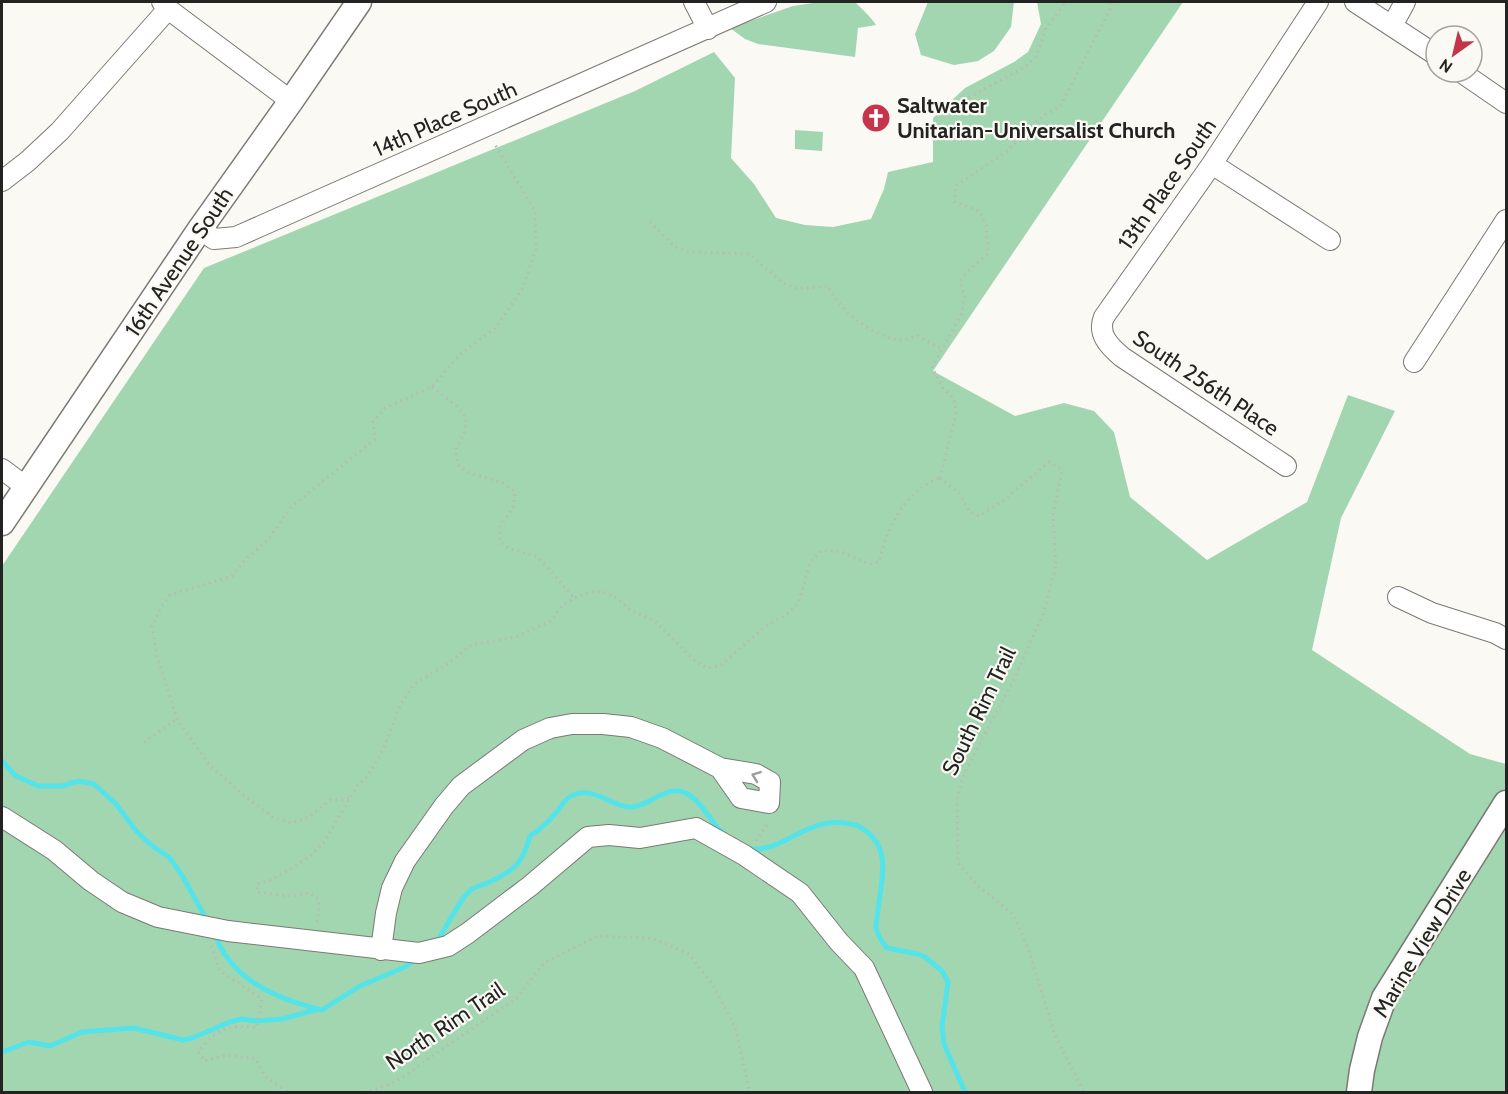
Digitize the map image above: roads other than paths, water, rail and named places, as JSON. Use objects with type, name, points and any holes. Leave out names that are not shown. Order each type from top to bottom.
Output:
[{"type":"main road","name":"16th Avenue South","points":[[2,523],[200,229],[358,2]]},
{"type":"main road","name":"Marine View Drive","points":[[1359,1092],[1370,1037],[1384,998],[1506,803]]},
{"type":"street","points":[[694,2],[708,29]]},
{"type":"street","name":"14th Place South","points":[[200,229],[214,238],[236,237],[766,2]]},
{"type":"street","name":"13th Place South","points":[[1103,335],[1101,328],[1104,317],[1212,164],[1318,2]]},
{"type":"street","points":[[1355,2],[1424,47]]},
{"type":"street","points":[[1392,26],[1405,2]]},
{"type":"street","points":[[2,181],[28,161],[60,131],[165,5],[291,101]]},
{"type":"street","points":[[1478,84],[1506,103]]},
{"type":"street","points":[[1212,164],[1330,240]]},
{"type":"street","points":[[1414,362],[1506,220]]},
{"type":"street","name":"South 256th Place","points":[[1103,335],[1109,345],[1122,357],[1286,466]]},
{"type":"street","points":[[2,469],[26,487]]},
{"type":"street","points":[[1398,597],[1432,613],[1495,633],[1506,639]]},
{"type":"street","points":[[381,950],[392,888],[405,861],[461,786],[523,741],[550,728],[572,724],[631,727],[662,738],[720,768]]},
{"type":"street","points":[[2,817],[54,850],[91,881],[122,902],[158,917],[228,931],[419,953],[448,946],[468,933],[530,886],[588,837],[609,835],[640,838],[696,828],[744,855],[800,893],[839,942],[864,968],[922,1092]]},
{"type":"waterway","points":[[2,761],[16,776],[38,786],[62,786],[78,781],[94,784],[116,804],[137,832],[170,858],[208,922]]},
{"type":"waterway","points":[[436,943],[468,893],[511,870],[521,860],[530,836],[546,824],[570,796],[588,793],[630,807],[644,804],[665,793],[679,791],[697,801],[723,833]]},
{"type":"waterway","points":[[748,849],[773,846],[819,825],[831,823],[855,825],[869,833],[881,852],[883,862],[877,933],[887,948],[918,954],[942,971],[948,982],[942,1027],[944,1044],[965,1092]]},
{"type":"waterway","points":[[214,932],[221,949],[243,975],[272,993],[322,1010]]},
{"type":"waterway","points":[[322,1010],[360,986],[405,967],[418,958]]},
{"type":"waterway","points":[[2,1052],[29,1042],[50,1046],[82,1032],[134,1028],[183,1040],[241,1019],[257,1021],[282,1019],[315,1010]]},
{"type":"place","name":"Saltwater Unitarian-Universalist Church","points":[[876,118]]}]
